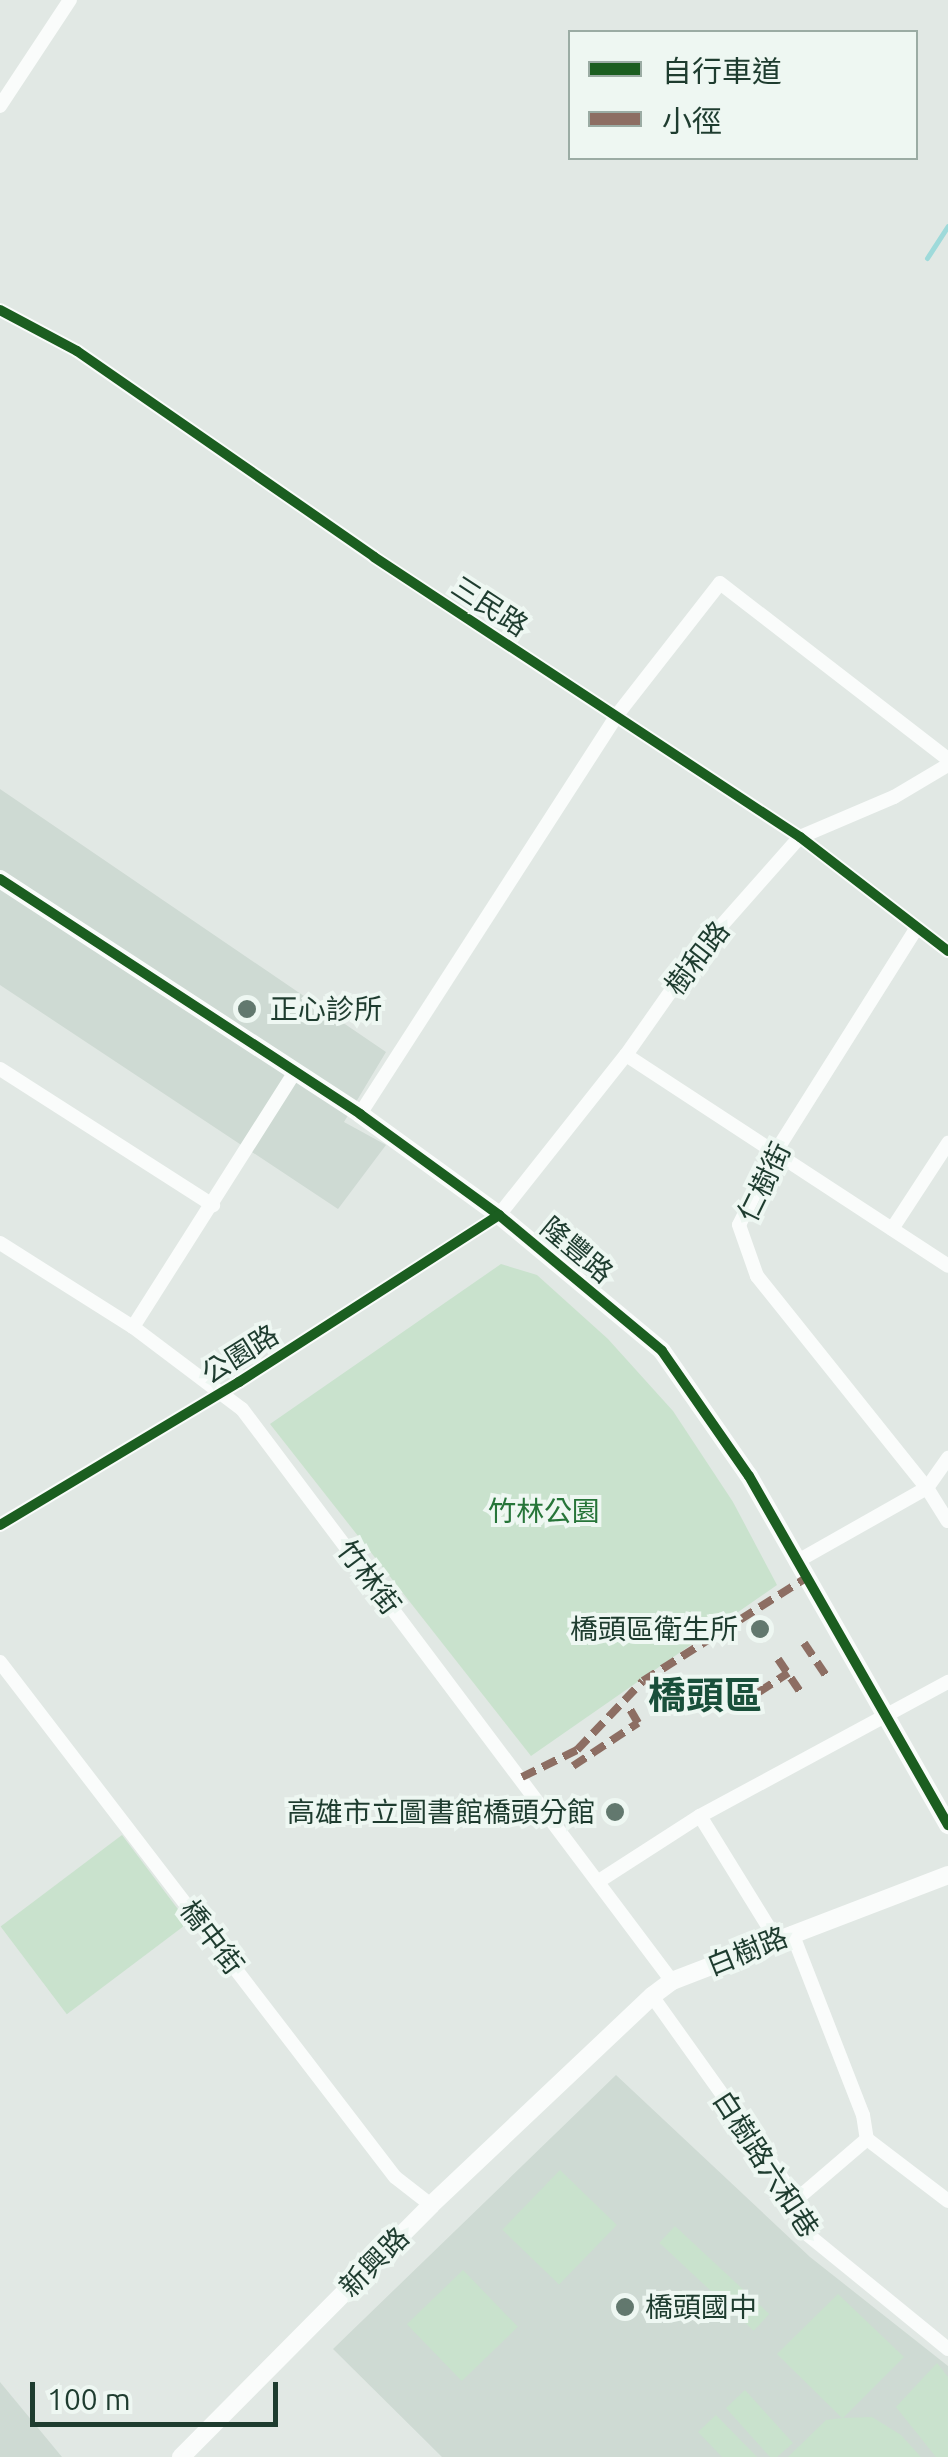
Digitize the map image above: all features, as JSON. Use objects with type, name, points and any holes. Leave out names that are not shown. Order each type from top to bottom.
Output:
[{"type":"street","points":[[0,106],[70,0]]},
{"type":"street","name":"三民路","points":[[0,310],[78,351],[374,557],[800,837],[948,952]]},
{"type":"street","points":[[360,1114],[616,716],[720,584],[948,762]]},
{"type":"street","name":"樹和路","points":[[499,1214],[626,1055],[700,951],[800,837],[894,797],[948,762]]},
{"type":"street","name":"隆豐路","points":[[0,879],[360,1114],[499,1214],[662,1350],[749,1476],[948,1825]]},
{"type":"street","name":"仁樹街","points":[[916,930],[776,1153],[739,1225],[742,1245],[757,1276],[926,1488],[948,1522]]},
{"type":"street","points":[[626,1055],[948,1266]]},
{"type":"street","points":[[0,1070],[213,1205]]},
{"type":"street","points":[[133,1327],[295,1072]]},
{"type":"street","points":[[892,1229],[948,1142]]},
{"type":"street","name":"公園路","points":[[0,1525],[224,1390],[499,1214]]},
{"type":"street","name":"竹林街","points":[[0,1243],[133,1327],[224,1390],[242,1408],[672,1981]]},
{"type":"street","points":[[796,1562],[926,1488],[948,1458]]},
{"type":"street","name":"橋中街","points":[[0,1662],[300,2058],[395,2176],[431,2205]]},
{"type":"street","points":[[599,1881],[700,1816],[948,1682]]},
{"type":"street","points":[[700,1816],[784,1936],[862,2115],[867,2139],[948,2201]]},
{"type":"street","name":"白樹路","points":[[571,2070],[672,1981],[948,1876]]},
{"type":"street","name":"白樹路六和巷","points":[[652,1996],[797,2200],[807,2234],[945,2340]]},
{"type":"street","name":"新興路","points":[[180,2457],[571,2070]]},
{"type":"street","points":[[797,2200],[867,2139]]},
{"type":"shaded area","points":[[0,789],[386,1052],[344,1122],[386,1145],[338,1209],[0,985]]},
{"type":"shaded area","name":"橋頭國中","points":[[616,2075],[810,2257],[948,2366],[948,2457],[442,2457],[333,2349]]},
{"type":"shaded area","points":[[0,2382],[62,2457],[0,2457]]},
{"type":"green space","name":"竹林公園","points":[[501,1264],[537,1275],[608,1339],[673,1411],[733,1502],[777,1585],[531,1756],[270,1424]]},
{"type":"green space","points":[[122,1835],[188,1923],[67,2014],[1,1926]]},
{"type":"green space","points":[[560,2170],[617,2225],[559,2285],[502,2230]]},
{"type":"green space","points":[[675,2226],[769,2314],[754,2331],[659,2243]]},
{"type":"green space","points":[[463,2270],[518,2327],[462,2381],[407,2324]]},
{"type":"green space","points":[[838,2294],[904,2357],[843,2418],[872,2417],[901,2435],[921,2457],[788,2457],[826,2420],[842,2418],[777,2354]]},
{"type":"green space","points":[[937,2363],[948,2377],[948,2457],[936,2457],[896,2407]]},
{"type":"green space","points":[[745,2390],[793,2443],[777,2457],[770,2457],[726,2408]]},
{"type":"green space","points":[[716,2415],[757,2457],[722,2457],[698,2432]]},
{"type":"waterway","points":[[927,258],[948,226]]},
{"type":"marked path","points":[[522,1777],[577,1750],[643,1681],[806,1578]]},
{"type":"marked path","points":[[804,1643],[829,1680]]},
{"type":"marked path","points":[[778,1659],[803,1696]]},
{"type":"marked path","points":[[759,1692],[788,1673]]},
{"type":"marked path","points":[[573,1766],[638,1723],[627,1704]]},
{"type":"cycle path","points":[[0,310],[77,351],[374,557],[800,837],[948,951]]},
{"type":"cycle path","points":[[0,879],[360,1114],[499,1215],[662,1351],[749,1476],[948,1825]]},
{"type":"cycle path","points":[[0,1525],[239,1382],[499,1215]]},
{"type":"place","name":"正心診所","points":[[247,1009]]},
{"type":"place","name":"橋頭區衛生所","points":[[760,1629]]},
{"type":"place","name":"高雄市立圖書館橋頭分館","points":[[615,1812]]},
{"type":"place","name":"橋頭國中","points":[[625,2307]]},
{"type":"district","name":"橋頭區","points":[[705,1696]]}]
